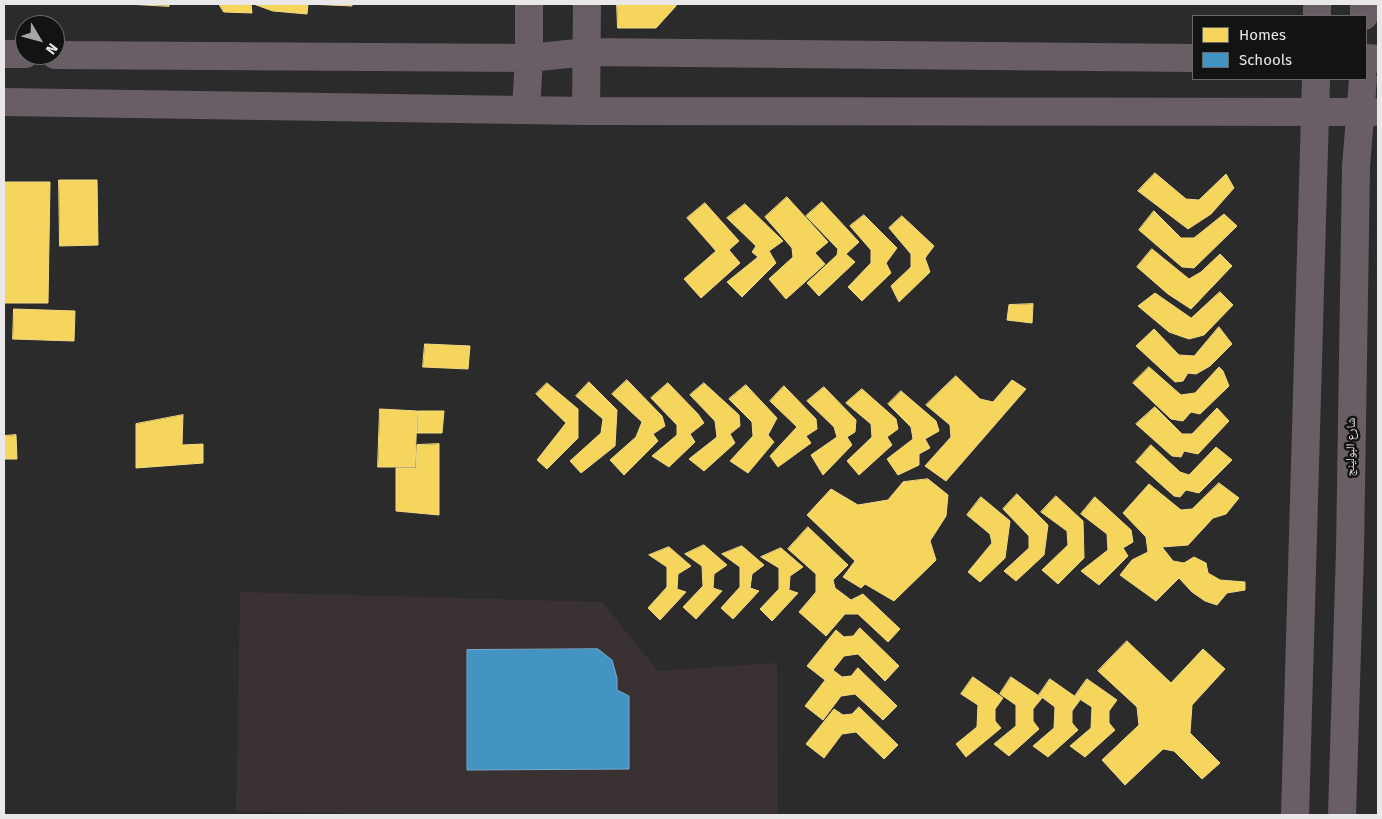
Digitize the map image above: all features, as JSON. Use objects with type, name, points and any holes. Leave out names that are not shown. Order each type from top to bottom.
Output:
[{"type":"street","points":[[526,110],[529,58],[529,4]]},
{"type":"street","points":[[586,111],[587,4]]},
{"type":"street","points":[[65,55],[529,58],[587,52],[1192,58]]},
{"type":"street","points":[[1295,815],[1316,80]]},
{"type":"street","name":"شارع البولينج","points":[[1342,815],[1350,541],[1356,167],[1370,112],[1362,80]]},
{"type":"street","points":[[4,102],[586,111],[1370,112]]},
{"type":"shaded area","points":[[240,592],[602,602],[658,671],[777,663],[778,815],[432,815],[236,811]]},
{"type":"building: Homes","points":[[127,4],[169,4],[169,6]]},
{"type":"building: Homes","points":[[219,4],[251,4],[252,13],[224,12]]},
{"type":"building: Homes","points":[[254,4],[308,4],[307,14],[273,11]]},
{"type":"building: Homes","points":[[308,4],[352,4],[352,6]]},
{"type":"building: Homes","points":[[617,4],[676,4],[676,6],[656,28],[618,28]]},
{"type":"building: Homes","points":[[1155,173],[1186,199],[1199,200],[1226,174],[1234,188],[1211,214],[1188,229],[1138,191]]},
{"type":"building: Homes","points":[[59,180],[97,180],[98,245],[60,246]]},
{"type":"building: Homes","points":[[4,182],[50,182],[48,303],[4,303]]},
{"type":"building: Homes","points":[[787,197],[828,242],[815,253],[825,264],[786,299],[769,279],[793,257],[792,248],[765,217]]},
{"type":"building: Homes","points":[[822,202],[859,242],[846,254],[855,262],[819,296],[807,283],[837,255],[838,249],[806,216]]},
{"type":"building: Homes","points":[[705,203],[739,241],[729,250],[740,263],[701,298],[684,279],[716,251],[687,218]]},
{"type":"building: Homes","points":[[745,204],[783,241],[769,251],[776,263],[742,297],[727,282],[758,257],[752,252],[756,246],[727,218]]},
{"type":"building: Homes","points":[[1154,211],[1181,238],[1194,238],[1224,214],[1237,226],[1194,268],[1182,267],[1139,230]]},
{"type":"building: Homes","points":[[864,215],[897,248],[886,263],[891,273],[862,301],[848,287],[871,263],[871,250],[850,226]]},
{"type":"building: Homes","points":[[902,216],[934,246],[925,258],[930,272],[899,302],[891,286],[911,267],[911,254],[889,228]]},
{"type":"building: Homes","points":[[1152,249],[1189,279],[1201,272],[1220,254],[1232,266],[1191,309],[1168,294],[1137,267]]},
{"type":"building: Homes","points":[[1220,292],[1233,305],[1204,335],[1189,339],[1169,332],[1138,306],[1155,293],[1191,318]]},
{"type":"building: Homes","points":[[1033,304],[1032,323],[1007,320],[1009,305]]},
{"type":"building: Homes","points":[[14,309],[75,311],[74,341],[13,339]]},
{"type":"building: Homes","points":[[1219,327],[1232,344],[1210,366],[1196,374],[1188,373],[1183,381],[1175,382],[1136,346],[1154,329],[1179,355],[1194,356]]},
{"type":"building: Homes","points":[[425,344],[470,346],[468,369],[423,367]]},
{"type":"building: Homes","points":[[1149,367],[1181,395],[1195,393],[1219,367],[1223,371],[1229,386],[1200,414],[1191,412],[1183,421],[1171,419],[1133,383]]},
{"type":"building: Homes","points":[[956,376],[980,399],[993,402],[1012,380],[1026,389],[946,481],[925,466],[951,437],[950,425],[926,405]]},
{"type":"building: Homes","points":[[627,380],[662,416],[665,426],[653,434],[658,441],[624,475],[610,460],[636,437],[642,422],[612,394]]},
{"type":"building: Homes","points":[[589,382],[617,410],[615,446],[581,473],[570,461],[601,433],[603,419],[576,396]]},
{"type":"building: Homes","points":[[547,383],[578,409],[578,438],[547,469],[537,460],[566,423],[536,394]]},
{"type":"building: Homes","points":[[668,383],[698,414],[704,423],[690,434],[695,442],[669,467],[652,456],[677,435],[677,425],[651,398]]},
{"type":"building: Homes","points":[[704,383],[739,415],[740,426],[730,434],[735,443],[704,471],[689,459],[717,437],[715,421],[690,395]]},
{"type":"building: Homes","points":[[746,385],[777,418],[768,435],[774,442],[748,473],[730,461],[753,436],[752,422],[729,399]]},
{"type":"building: Homes","points":[[784,386],[816,419],[817,429],[806,436],[811,443],[778,467],[770,456],[797,427],[770,401]]},
{"type":"building: Homes","points":[[824,387],[856,420],[855,432],[847,437],[852,445],[823,475],[811,455],[837,437],[834,427],[807,401]]},
{"type":"building: Homes","points":[[862,389],[896,419],[898,429],[887,437],[892,445],[859,475],[847,461],[872,437],[871,424],[846,403]]},
{"type":"building: Homes","points":[[901,391],[936,421],[939,431],[925,439],[930,448],[919,454],[919,465],[898,475],[887,459],[913,439],[911,427],[888,404]]},
{"type":"building: Homes","points":[[1155,407],[1182,434],[1192,434],[1217,408],[1229,421],[1198,454],[1184,451],[1181,457],[1172,456],[1136,424]]},
{"type":"building: Homes","points":[[380,409],[417,411],[415,467],[378,467]]},
{"type":"building: Homes","points":[[418,411],[444,411],[442,433],[417,433]]},
{"type":"building: Homes","points":[[183,415],[182,445],[203,444],[203,463],[136,468],[136,424]]},
{"type":"building: Homes","points":[[16,435],[17,459],[4,459],[4,436]]},
{"type":"building: Homes","points":[[439,444],[439,515],[396,511],[396,468],[416,468],[417,445]]},
{"type":"building: Homes","points":[[1151,445],[1180,472],[1189,475],[1216,447],[1232,460],[1199,493],[1186,490],[1180,497],[1174,496],[1136,462]]},
{"type":"building: Homes","points":[[928,479],[948,495],[946,516],[930,541],[936,560],[894,601],[865,584],[861,588],[843,577],[855,561],[807,515],[831,489],[858,505],[888,500],[903,482]]},
{"type":"building: Homes","points":[[1219,483],[1239,498],[1226,514],[1213,518],[1188,545],[1162,547],[1173,561],[1184,563],[1194,557],[1206,563],[1208,573],[1220,580],[1245,582],[1245,590],[1227,593],[1217,605],[1205,601],[1192,592],[1179,578],[1156,601],[1120,575],[1132,560],[1148,552],[1146,537],[1123,513],[1149,484],[1181,510],[1192,509]]},
{"type":"building: Homes","points":[[1017,494],[1048,525],[1044,555],[1016,581],[1004,571],[1029,548],[1029,536],[1003,509]]},
{"type":"building: Homes","points":[[1056,496],[1083,521],[1084,558],[1058,584],[1042,570],[1068,545],[1067,531],[1041,512]]},
{"type":"building: Homes","points":[[981,497],[1010,521],[1005,558],[980,582],[968,572],[992,543],[990,534],[967,515]]},
{"type":"building: Homes","points":[[1095,497],[1131,530],[1133,542],[1123,548],[1128,556],[1099,585],[1081,571],[1108,550],[1107,534],[1081,514]]},
{"type":"building: Homes","points":[[808,527],[848,565],[833,580],[835,588],[851,600],[863,594],[900,629],[888,642],[858,614],[845,614],[826,636],[799,612],[816,592],[816,574],[788,549]]},
{"type":"building: Homes","points":[[704,545],[727,565],[714,574],[713,588],[722,591],[696,619],[683,607],[703,586],[702,566],[685,554]]},
{"type":"building: Homes","points":[[742,546],[764,565],[752,574],[750,588],[759,591],[733,619],[721,608],[740,587],[740,567],[722,554]]},
{"type":"building: Homes","points":[[669,547],[691,566],[678,574],[677,589],[686,592],[660,620],[648,608],[667,587],[667,567],[649,555]]},
{"type":"building: Homes","points":[[781,548],[803,567],[790,576],[789,590],[798,593],[772,621],[760,609],[779,589],[779,568],[761,557]]},
{"type":"building: Homes","points":[[860,628],[899,666],[885,681],[858,654],[844,656],[825,680],[807,666],[836,630],[844,637],[853,636]]},
{"type":"building: Homes","points":[[1127,641],[1171,683],[1203,649],[1225,669],[1192,705],[1190,733],[1220,763],[1202,779],[1174,751],[1163,749],[1125,785],[1102,760],[1139,725],[1137,707],[1098,671]]},
{"type":"building: Homes","points":[[858,668],[897,706],[883,720],[855,694],[841,696],[823,720],[805,706],[833,670],[842,677],[851,676]]},
{"type":"building: Homes","points":[[973,677],[1003,698],[995,709],[995,721],[1001,728],[966,757],[956,744],[977,727],[978,705],[961,694]]},
{"type":"building: Homes","points":[[1011,677],[1042,698],[1033,709],[1033,721],[1039,729],[1009,756],[994,744],[1016,726],[1016,705],[1000,694]]},
{"type":"building: Homes","points":[[1050,679],[1080,700],[1072,711],[1072,723],[1078,730],[1048,757],[1033,746],[1054,728],[1055,707],[1039,695]]},
{"type":"building: Homes","points":[[1087,679],[1117,700],[1109,711],[1109,723],[1115,730],[1085,757],[1070,746],[1091,728],[1092,707],[1075,696]]},
{"type":"building: Homes","points":[[859,707],[898,745],[884,759],[856,732],[842,734],[824,758],[806,744],[834,709],[843,715],[852,714]]},
{"type":"building: Schools","points":[[598,649],[612,660],[617,678],[617,690],[629,696],[629,769],[467,770],[467,650]]}]
